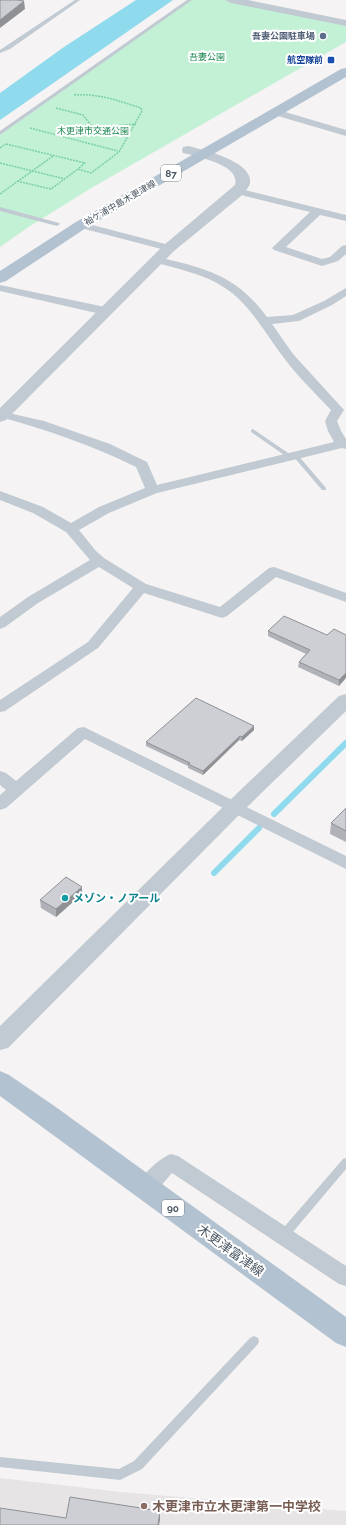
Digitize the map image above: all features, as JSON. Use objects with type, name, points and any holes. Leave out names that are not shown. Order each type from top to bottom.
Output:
[{"type":"main road","name":"袖ケ浦中島木更津線","points":[[0,264],[57,224],[346,60]]},
{"type":"main road","name":"袖ケ浦中島木更津線","points":[[0,278],[81,225],[346,72]]},
{"type":"main road","name":"木更津富津線","points":[[0,1082],[58,1122],[145,1188],[346,1334]]},
{"type":"street","points":[[231,0],[346,23]]},
{"type":"street","points":[[276,112],[346,132]]},
{"type":"street","points":[[1,416],[169,248],[237,191],[242,184],[243,178],[240,171],[234,165],[188,150]]},
{"type":"street","points":[[237,191],[346,218]]},
{"type":"street","points":[[318,211],[278,248],[322,263],[334,259],[346,248]]},
{"type":"street","points":[[81,225],[169,248]]},
{"type":"street","points":[[157,260],[190,269],[221,280],[239,293],[264,321],[289,357],[338,410],[331,420]]},
{"type":"street","points":[[0,288],[105,311]]},
{"type":"street","points":[[264,321],[295,318],[328,303],[346,291]]},
{"type":"street","points":[[1,416],[39,424],[105,447],[142,465],[152,490]]},
{"type":"street","points":[[331,420],[346,416]]},
{"type":"street","points":[[71,529],[104,510],[152,490],[344,444],[334,430],[331,420]]},
{"type":"street","points":[[0,495],[38,510],[71,529],[91,554],[99,561],[141,587],[222,613],[274,571],[346,598]]},
{"type":"street","points":[[0,624],[33,600],[99,561]]},
{"type":"street","points":[[0,707],[93,645],[141,587]]},
{"type":"street","points":[[0,1041],[235,807],[346,700]]},
{"type":"street","points":[[0,804],[84,732],[346,863]]},
{"type":"street","points":[[0,777],[17,790]]},
{"type":"street","points":[[145,1188],[171,1162],[346,1277]]},
{"type":"lane","points":[[0,52],[78,0]]},
{"type":"lane","points":[[0,134],[190,0]]},
{"type":"lane","points":[[0,209],[57,224]]},
{"type":"lane","points":[[253,431],[292,456],[324,489]]},
{"type":"lane","points":[[283,1236],[346,1162]]},
{"type":"lane","points":[[0,1462],[120,1475],[138,1465],[254,1341]]},
{"type":"path","points":[[69,98],[83,94],[93,94],[141,108],[142,111],[119,152],[91,173],[78,170]]},
{"type":"path","points":[[60,104],[56,108],[83,115],[93,128]]},
{"type":"path","points":[[60,136],[93,128],[136,124]]},
{"type":"path","points":[[24,131],[31,126]]},
{"type":"path","points":[[30,128],[119,152]]},
{"type":"path","points":[[0,148],[5,143],[85,163],[52,189],[17,181]]},
{"type":"path","points":[[0,194],[53,156]]},
{"type":"path","points":[[0,163],[65,179]]},
{"type":"shaded area","name":"木更津市立木更津第一中学校","points":[[0,1478],[121,1492],[346,1511],[346,1525],[0,1525]]},
{"type":"green space","name":"吾妻公園","points":[[190,0],[231,0],[346,23],[346,42],[93,187],[30,226],[0,247],[0,135]]},
{"type":"water","points":[[136,0],[173,0],[0,120],[0,93],[64,47]]},
{"type":"building","points":[[0,0],[17,0],[24,1],[0,20]]},
{"type":"building","points":[[284,616],[327,635],[334,629],[346,635],[346,673],[339,680],[299,662],[310,650],[268,631]]},
{"type":"building","points":[[196,698],[254,726],[242,737],[240,736],[203,771],[188,764],[190,763],[146,742]]},
{"type":"building","points":[[346,808],[346,831],[331,823]]},
{"type":"building","points":[[66,877],[82,887],[56,909],[40,900]]},
{"type":"building","points":[[70,1497],[160,1511],[158,1525],[0,1525],[0,1508],[66,1518]]},
{"type":"waterway","points":[[274,814],[346,743]]},
{"type":"waterway","points":[[214,873],[259,828]]},
{"type":"place","name":"吾妻公園駐車場","points":[[323,36]]},
{"type":"place","name":"航空隊前","points":[[331,60]]},
{"type":"place","name":"メゾン・ノアール","points":[[65,898]]},
{"type":"place","name":"木更津市立木更津第一中学校","points":[[144,1506]]},
{"type":"park label","name":"木更津市交通公園","points":[[93,131]]}]
